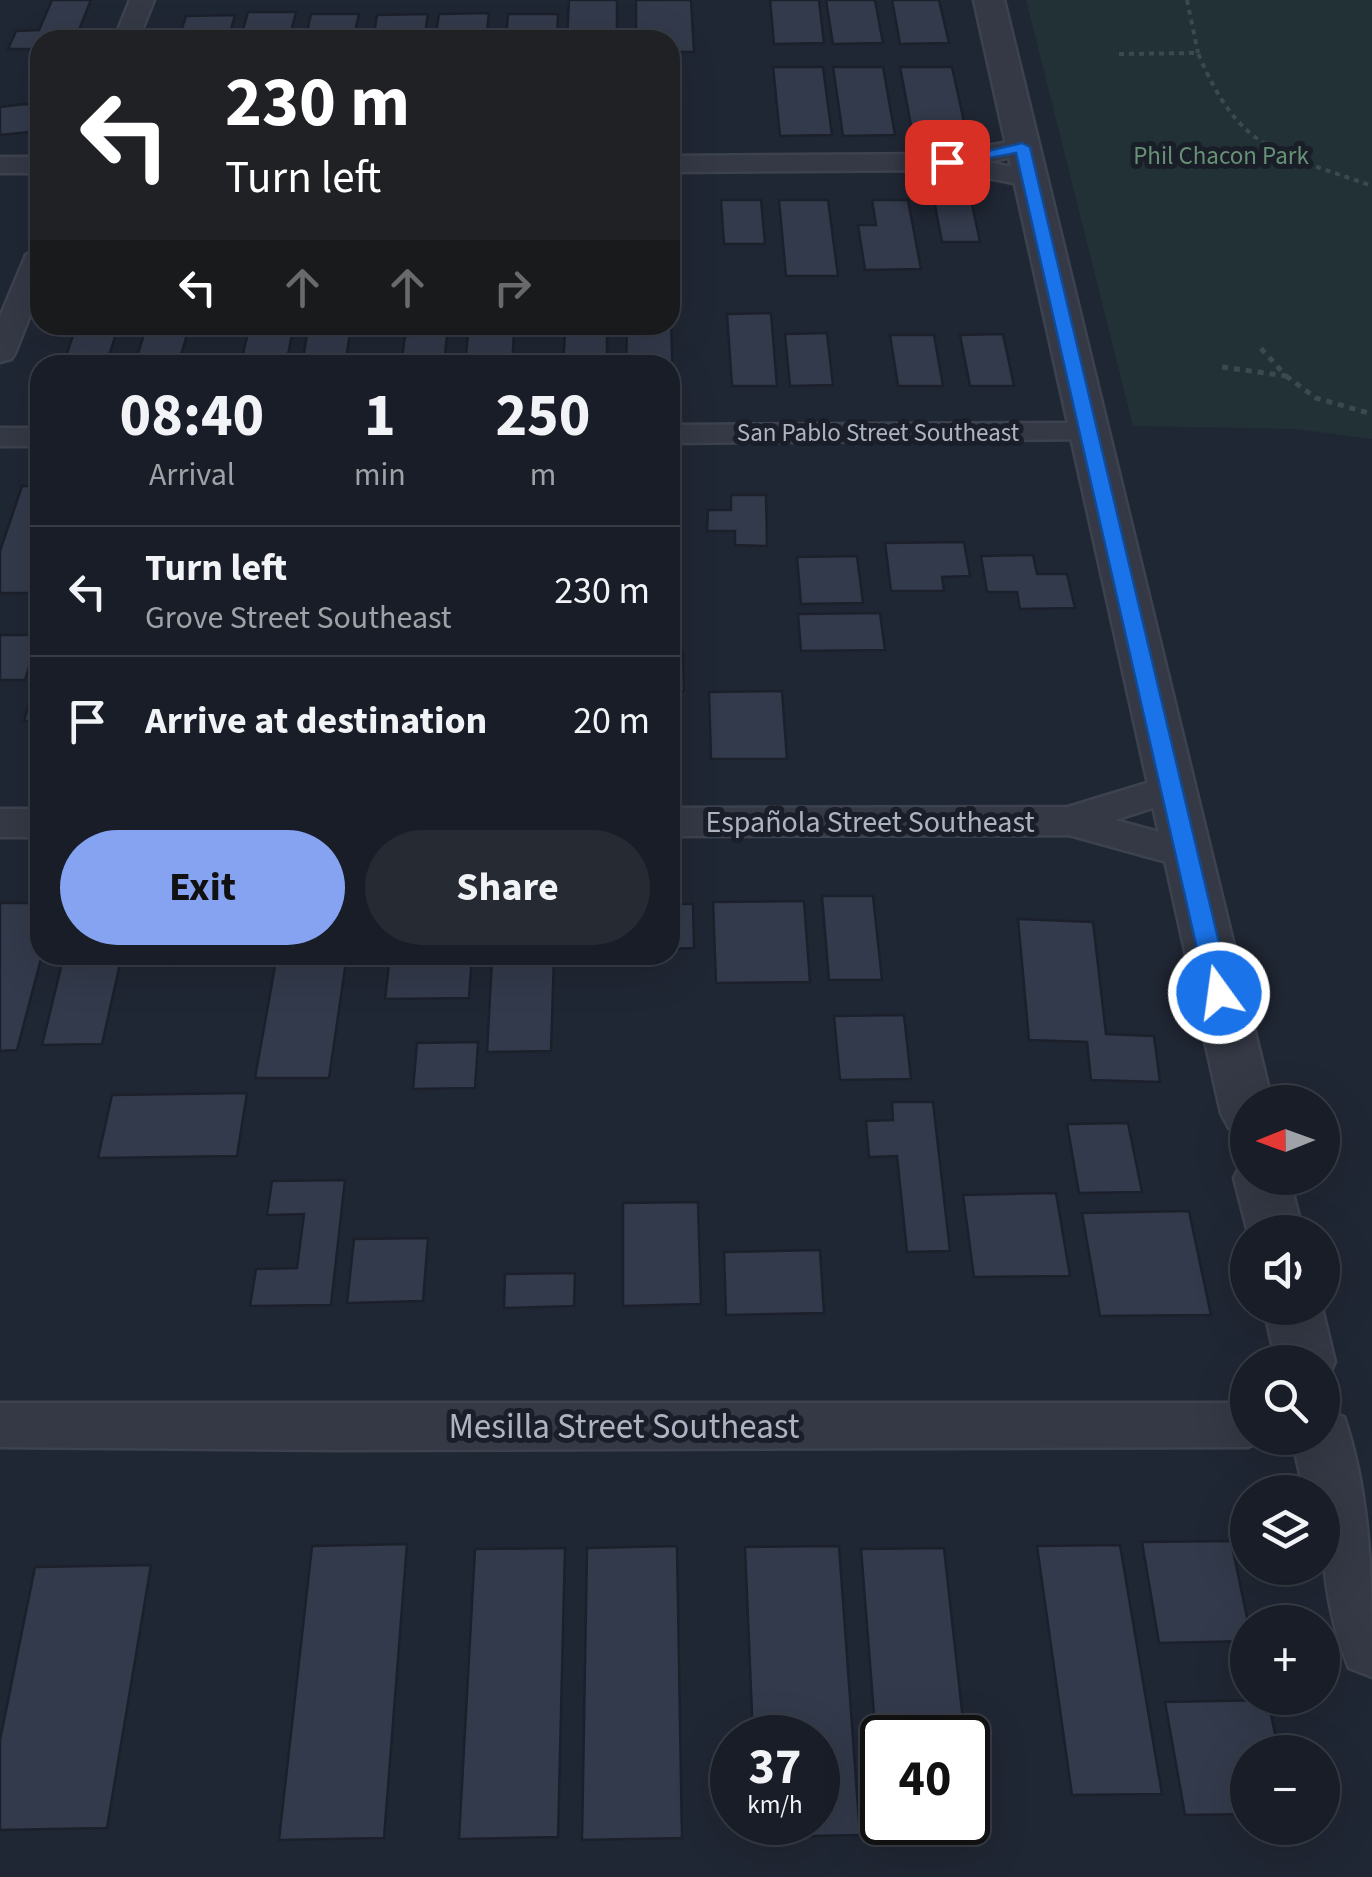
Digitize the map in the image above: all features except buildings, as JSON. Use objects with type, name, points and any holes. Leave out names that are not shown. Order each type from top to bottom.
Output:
[{"type":"street","points":[[130,30],[142,0]]},
{"type":"street","points":[[989,0],[1086,432],[1241,1085]]},
{"type":"street","points":[[680,164],[1026,162]]},
{"type":"street","points":[[0,165],[30,165]]},
{"type":"street","points":[[0,353],[30,280]]},
{"type":"street","name":"San Pablo Street Southeast","points":[[680,434],[1086,432]]},
{"type":"street","points":[[0,437],[30,436]]},
{"type":"street","name":"Española Street Southeast","points":[[1069,821],[1170,790]]},
{"type":"street","name":"Española Street Southeast","points":[[680,822],[1069,821],[1186,853]]},
{"type":"street","points":[[0,823],[30,823]]},
{"type":"street","name":"Mesilla Street Southeast","points":[[0,1425],[1230,1425]]},
{"type":"street","points":[[1326,1455],[1372,1645]]},
{"type":"path","points":[[1187,0],[1198,53],[1231,116],[1261,142],[1303,162],[1372,186]]},
{"type":"path","points":[[1119,54],[1198,53]]},
{"type":"path","points":[[1257,344],[1286,376],[1316,398],[1372,414]]},
{"type":"path","points":[[1222,367],[1286,376]]},
{"type":"green space","name":"Phil Chacon Park","points":[[1026,0],[1372,0],[1372,439],[1296,429],[1133,426]]},
{"type":"route","points":[[947,162],[1022,147],[1219,993]]}]
